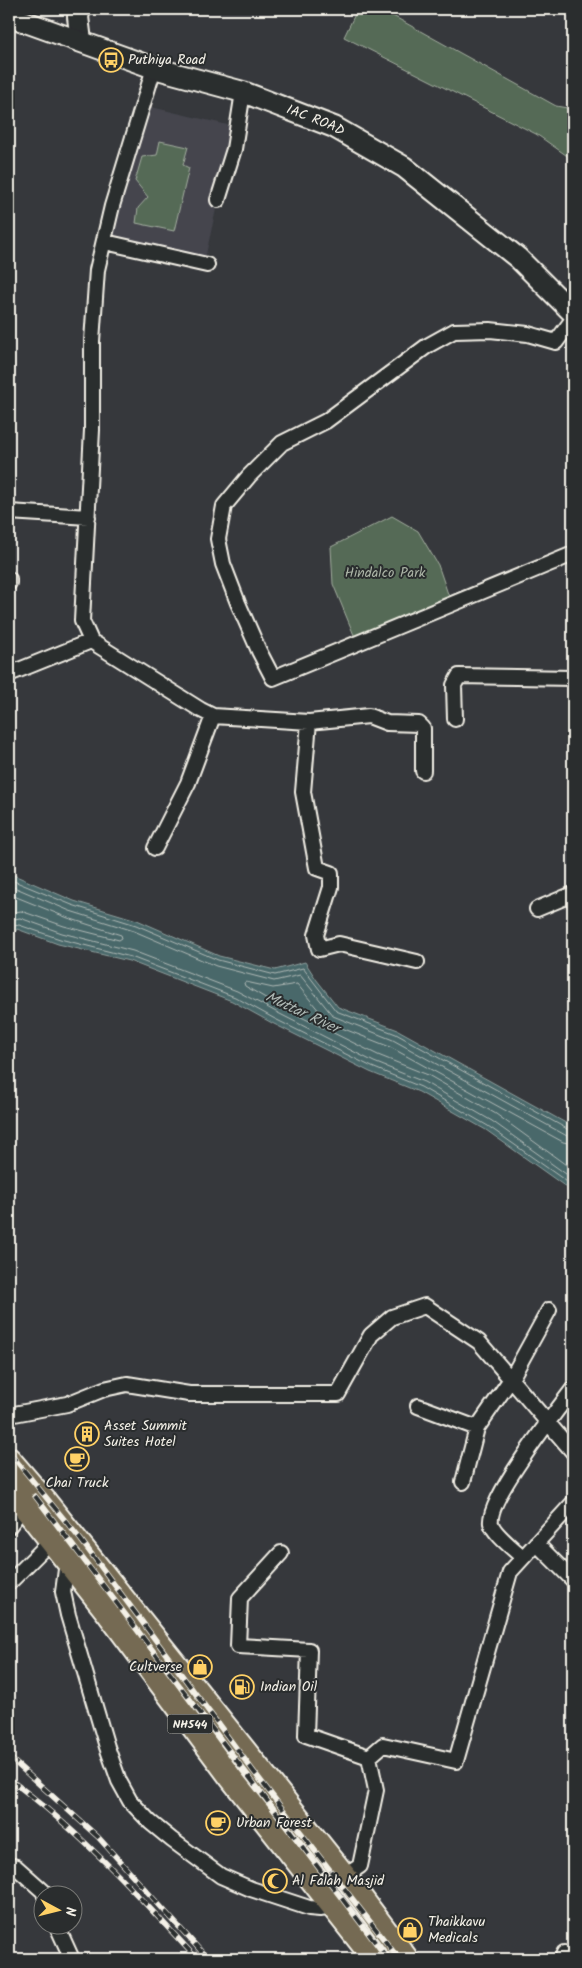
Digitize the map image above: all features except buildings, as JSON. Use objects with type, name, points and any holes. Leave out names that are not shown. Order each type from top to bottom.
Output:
[{"type":"highway","name":"NH544","points":[[9,1459],[46,1502],[345,1876],[407,1959]]},
{"type":"highway","name":"NH544","points":[[9,1488],[231,1778],[374,1959]]},
{"type":"highway","points":[[303,1869],[326,1853]]},
{"type":"main road","points":[[80,9],[78,16],[81,41]]},
{"type":"main road","name":"IAC ROAD","points":[[9,16],[154,68],[244,92],[334,127],[404,167],[518,258],[573,313]]},
{"type":"street","points":[[154,68],[112,206],[98,270],[92,340],[92,430],[82,621],[91,641],[200,710],[213,716],[309,722],[370,716],[387,723],[419,724],[423,728],[423,771]]},
{"type":"street","points":[[218,200],[234,149],[244,92]]},
{"type":"street","points":[[105,242],[207,265]]},
{"type":"street","points":[[573,319],[556,342],[528,334],[490,330],[454,331],[426,346],[326,421],[282,443],[249,476],[224,506],[218,539],[223,564],[238,603],[258,651],[273,678],[573,554]]},
{"type":"street","points":[[9,512],[88,517]]},
{"type":"street","points":[[9,674],[91,641]]},
{"type":"street","points":[[455,719],[454,685],[459,676],[573,678]]},
{"type":"street","points":[[155,848],[188,784],[213,716]]},
{"type":"street","points":[[309,722],[303,792],[317,868],[331,873],[331,887],[316,936],[319,949],[339,944],[417,962]]},
{"type":"street","points":[[538,909],[573,894]]},
{"type":"street","points":[[9,1415],[67,1404],[104,1389],[127,1384],[189,1394],[338,1394],[371,1335],[392,1317],[425,1306],[480,1342],[573,1452]]},
{"type":"street","points":[[463,1482],[477,1428],[511,1379],[549,1310]]},
{"type":"street","points":[[522,1557],[495,1531],[491,1523],[492,1515],[501,1492],[548,1421],[573,1389]]},
{"type":"street","points":[[418,1406],[477,1428]]},
{"type":"street","points":[[370,1758],[383,1745],[456,1761],[510,1572],[573,1503]]},
{"type":"street","points":[[9,1526],[24,1506]]},
{"type":"street","points":[[9,1583],[51,1541]]},
{"type":"street","points":[[536,1543],[573,1580]]},
{"type":"street","points":[[281,1553],[240,1598],[238,1646],[309,1650],[306,1735],[370,1758]]},
{"type":"street","points":[[67,1562],[63,1592],[68,1615],[107,1747],[122,1788],[130,1801],[150,1822],[221,1876],[251,1889],[309,1908],[333,1907]]},
{"type":"street","points":[[345,1876],[360,1866],[362,1857],[376,1790],[370,1758]]},
{"type":"street","points":[[9,1865],[16,1867],[37,1886]]},
{"type":"street","points":[[62,1936],[72,1959]]},
{"type":"shaded area","points":[[147,106],[232,126],[226,164],[205,259],[109,238]]},
{"type":"green space","points":[[357,10],[384,11],[556,106],[573,109],[573,160],[536,134],[344,37]]},
{"type":"green space","points":[[160,141],[188,147],[183,165],[189,168],[174,231],[136,223],[138,208],[148,197],[135,181],[142,157],[157,155]]},
{"type":"green space","name":"Hindalco Park","points":[[392,516],[418,531],[438,565],[449,597],[356,640],[333,584],[331,547]]},
{"type":"water","name":"Muttar River","points":[[9,873],[74,901],[137,920],[219,956],[275,970],[305,962],[338,1007],[398,1030],[573,1127],[573,1192],[486,1130],[419,1092],[370,1072],[232,1001],[129,961],[58,944],[17,929],[9,941]]},
{"type":"railway","points":[[9,1452],[81,1540],[254,1772],[399,1959]]},
{"type":"railway","points":[[35,1496],[388,1959]]},
{"type":"railway","points":[[9,1757],[98,1837],[208,1959]]},
{"type":"railway","points":[[9,1779],[84,1841],[197,1959]]},
{"type":"place","name":"Puthiya Road","points":[[111,60]]},
{"type":"place","name":"Asset Summit Suites Hotel","points":[[87,1434]]},
{"type":"place","name":"Chai Truck","points":[[77,1459]]},
{"type":"place","name":"Cultverse","points":[[200,1667]]},
{"type":"place","name":"Indian Oil","points":[[242,1687]]},
{"type":"place","name":"Urban Forest","points":[[218,1823]]},
{"type":"place","name":"Al Falah Masjid","points":[[275,1881]]},
{"type":"place","name":"Thaikkavu Medicals","points":[[410,1930]]}]
